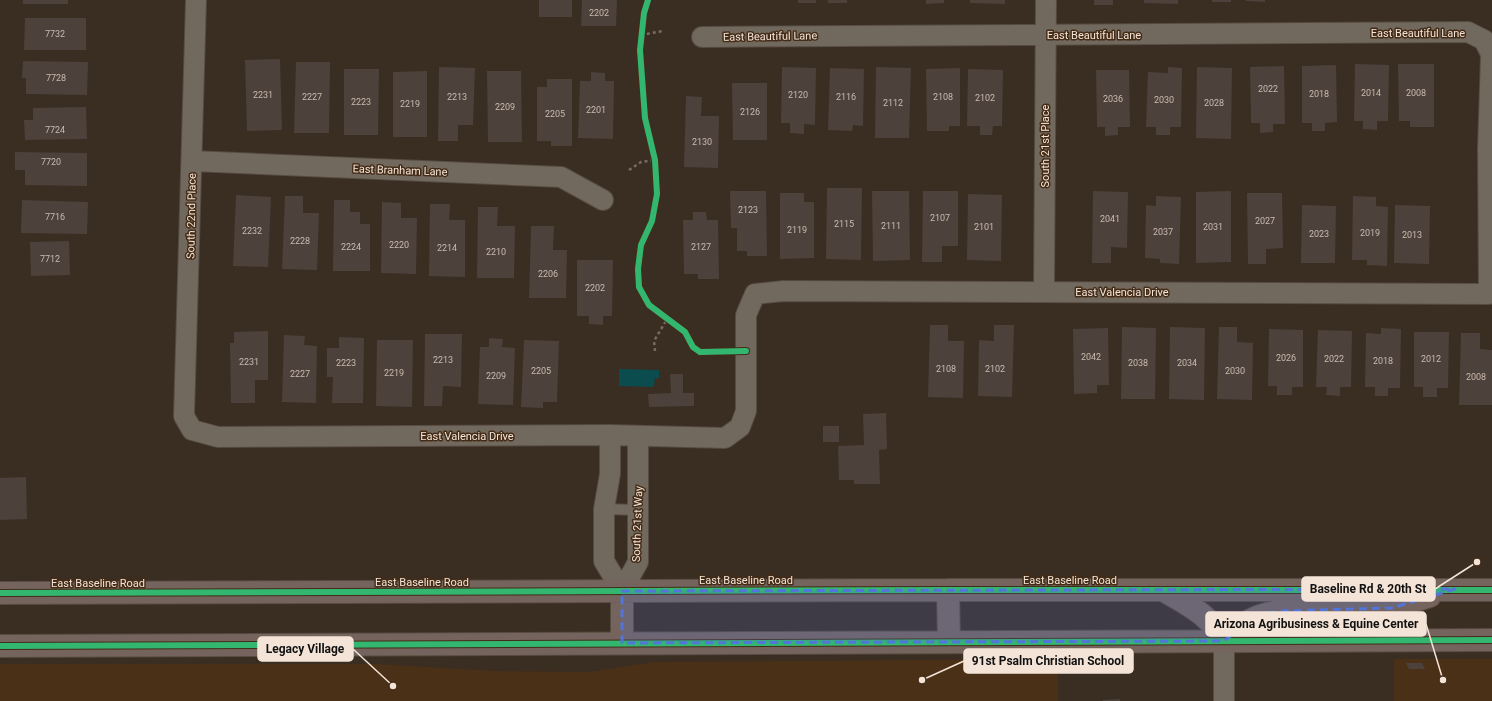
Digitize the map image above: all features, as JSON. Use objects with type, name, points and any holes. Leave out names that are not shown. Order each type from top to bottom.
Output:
[{"type":"main road","points":[[1224,641],[1245,622],[1257,615],[1269,612],[1392,608],[1455,589]]},
{"type":"main road","points":[[948,590],[949,642]]},
{"type":"main road","points":[[1163,590],[1208,619],[1215,626],[1224,641]]},
{"type":"main road","name":"East Baseline Road","points":[[0,593],[1492,590]]},
{"type":"main road","points":[[622,591],[622,643]]},
{"type":"main road","points":[[0,646],[1492,640]]},
{"type":"street","name":"South 22nd Place","points":[[192,430],[184,416],[196,0]]},
{"type":"street","name":"South 21st Place","points":[[1044,291],[1046,0]]},
{"type":"street","name":"East Beautiful Lane","points":[[702,37],[1468,32],[1484,40],[1491,54],[1490,149]]},
{"type":"street","points":[[1490,149],[1490,177]]},
{"type":"street","name":"East Branham Lane","points":[[192,161],[561,177],[603,200]]},
{"type":"street","name":"East Valencia Drive","points":[[192,430],[218,437],[610,435],[725,438],[740,427],[746,411],[746,315],[755,294],[784,291],[1044,291],[1489,294],[1490,177]]},
{"type":"street","points":[[610,435],[610,474],[604,509],[604,562],[622,591]]},
{"type":"street","name":"South 21st Way","points":[[622,591],[638,562],[638,436]]},
{"type":"street","points":[[1224,641],[1224,701]]},
{"type":"lane","points":[[604,509],[638,510]]},
{"type":"path","points":[[648,0],[644,12],[640,50],[645,118],[655,160],[657,194],[652,221],[641,245],[638,269],[639,287],[649,305],[685,332],[693,347],[700,352],[746,351]]},
{"type":"path","points":[[641,35],[663,31]]},
{"type":"path","points":[[629,170],[641,162],[655,160]]},
{"type":"path","points":[[655,351],[654,341],[667,319]]},
{"type":"highlighted area","points":[[1455,589],[1392,608],[1280,611],[1257,615],[1224,641],[622,643],[622,591]]},
{"type":"shaded area","points":[[1058,659],[1058,701],[0,701],[0,664],[376,664],[496,671],[588,672],[654,662]]},
{"type":"shaded area","points":[[1394,659],[1492,659],[1492,701],[1394,701]]},
{"type":"water","points":[[619,369],[659,370],[659,378],[655,378],[654,387],[619,386]]},
{"type":"building","points":[[23,0],[68,0],[68,4],[23,4]]},
{"type":"building","points":[[539,0],[572,0],[572,17],[539,17]]},
{"type":"building","points":[[582,0],[617,0],[616,26],[581,26]]},
{"type":"building","points":[[798,0],[816,0],[816,3],[798,3]]},
{"type":"building","points":[[828,0],[847,0],[847,3],[828,3]]},
{"type":"building","points":[[926,0],[944,0],[944,3],[926,4]]},
{"type":"building","points":[[970,0],[1005,0],[1005,4],[970,3]]},
{"type":"building","points":[[1094,0],[1113,0],[1113,5],[1094,5]]},
{"type":"building","points":[[1144,0],[1178,0],[1178,4],[1144,3]]},
{"type":"building","points":[[1212,0],[1231,0],[1231,2],[1212,2]]},
{"type":"building","points":[[1265,0],[1265,2],[1246,1]]},
{"type":"building","points":[[25,18],[86,18],[86,50],[24,50]]},
{"type":"building","points":[[280,59],[282,130],[247,131],[245,60]]},
{"type":"building","points":[[23,61],[88,62],[87,95],[26,94],[26,78],[22,78]]},
{"type":"building","points":[[296,62],[330,62],[329,133],[294,133]]},
{"type":"building","points":[[1355,64],[1389,65],[1388,121],[1377,121],[1377,130],[1363,129],[1363,121],[1354,121]]},
{"type":"building","points":[[1398,64],[1434,64],[1434,127],[1410,127],[1410,121],[1399,121]]},
{"type":"building","points":[[1336,65],[1337,122],[1325,123],[1325,131],[1312,131],[1312,123],[1302,123],[1302,66]]},
{"type":"building","points":[[1284,66],[1285,124],[1273,124],[1273,132],[1260,133],[1260,123],[1251,123],[1250,67]]},
{"type":"building","points":[[439,67],[475,68],[473,125],[458,125],[458,141],[438,141]]},
{"type":"building","points":[[782,67],[816,68],[815,125],[804,124],[804,134],[790,133],[790,123],[781,123]]},
{"type":"building","points":[[876,67],[911,68],[909,138],[875,138]]},
{"type":"building","points":[[1168,67],[1182,68],[1181,127],[1170,127],[1170,135],[1156,135],[1156,127],[1146,127],[1148,72],[1168,73]]},
{"type":"building","points":[[1197,67],[1232,68],[1231,139],[1196,138]]},
{"type":"building","points":[[830,68],[864,69],[863,126],[853,125],[852,131],[828,130]]},
{"type":"building","points":[[960,68],[960,126],[949,126],[949,131],[927,131],[926,69]]},
{"type":"building","points":[[344,69],[379,69],[378,135],[344,135]]},
{"type":"building","points":[[968,69],[1003,70],[1002,126],[993,126],[992,135],[980,135],[980,126],[967,126]]},
{"type":"building","points":[[1096,70],[1129,70],[1130,127],[1118,127],[1118,135],[1105,136],[1105,127],[1097,127]]},
{"type":"building","points":[[427,71],[427,137],[393,137],[393,72]]},
{"type":"building","points":[[487,71],[521,71],[522,142],[488,142]]},
{"type":"building","points":[[591,72],[605,73],[605,81],[614,81],[613,139],[578,138],[580,81],[591,81]]},
{"type":"building","points":[[547,79],[572,79],[572,146],[551,146],[551,141],[537,141],[537,87],[547,87]]},
{"type":"building","points":[[732,83],[767,83],[767,140],[733,140]]},
{"type":"building","points":[[686,96],[702,97],[701,116],[719,116],[718,168],[684,167]]},
{"type":"building","points":[[86,107],[87,139],[25,140],[24,120],[33,120],[33,108]]},
{"type":"building","points":[[15,152],[87,153],[87,186],[25,185],[25,170],[15,170]]},
{"type":"building","points":[[827,188],[862,188],[861,260],[826,259]]},
{"type":"building","points":[[730,191],[766,191],[767,256],[747,256],[747,251],[737,251],[737,228],[731,228]]},
{"type":"building","points":[[872,191],[909,191],[910,260],[873,261]]},
{"type":"building","points":[[923,191],[958,191],[958,246],[942,246],[942,262],[922,262]]},
{"type":"building","points":[[1093,191],[1128,192],[1127,248],[1111,247],[1111,263],[1092,263]]},
{"type":"building","points":[[1231,191],[1231,262],[1196,263],[1196,192]]},
{"type":"building","points":[[780,193],[804,193],[804,202],[814,202],[814,258],[780,259]]},
{"type":"building","points":[[1247,193],[1282,193],[1283,248],[1266,249],[1266,264],[1248,264]]},
{"type":"building","points":[[968,194],[1002,195],[1001,261],[967,260]]},
{"type":"building","points":[[236,195],[271,197],[268,267],[233,266]]},
{"type":"building","points":[[285,196],[303,196],[303,213],[319,213],[317,270],[282,269]]},
{"type":"building","points":[[1156,196],[1181,197],[1179,264],[1160,263],[1160,259],[1145,258],[1146,205],[1156,206]]},
{"type":"building","points":[[1353,196],[1376,197],[1376,206],[1388,207],[1387,266],[1367,265],[1367,260],[1352,260]]},
{"type":"building","points":[[22,200],[88,202],[87,234],[21,233]]},
{"type":"building","points":[[334,200],[350,200],[350,212],[360,212],[360,224],[370,224],[370,271],[333,271]]},
{"type":"building","points":[[382,202],[401,203],[401,218],[417,218],[416,274],[381,273]]},
{"type":"building","points":[[430,204],[450,204],[449,220],[465,220],[465,277],[429,276]]},
{"type":"building","points":[[1302,205],[1336,206],[1335,263],[1301,263]]},
{"type":"building","points":[[1395,205],[1430,206],[1429,264],[1394,263]]},
{"type":"building","points":[[478,207],[498,207],[497,226],[515,226],[514,278],[477,278]]},
{"type":"building","points":[[693,212],[706,212],[707,220],[718,220],[719,279],[698,279],[698,274],[684,274],[683,220],[693,220]]},
{"type":"building","points":[[531,226],[554,226],[553,250],[567,250],[566,298],[529,298]]},
{"type":"building","points":[[69,241],[70,275],[31,276],[30,242]]},
{"type":"building","points":[[577,260],[613,260],[612,316],[603,316],[603,325],[589,324],[589,316],[577,316]]},
{"type":"building","points":[[930,325],[948,325],[948,341],[964,341],[963,398],[928,397]]},
{"type":"building","points":[[994,325],[1014,325],[1012,397],[978,396],[979,340],[994,341]]},
{"type":"building","points":[[1122,327],[1156,328],[1155,399],[1121,399]]},
{"type":"building","points":[[1170,327],[1205,328],[1204,400],[1169,399]]},
{"type":"building","points":[[1219,327],[1237,327],[1237,342],[1253,343],[1252,400],[1217,399]]},
{"type":"building","points":[[1108,328],[1109,385],[1097,385],[1097,393],[1074,394],[1073,329]]},
{"type":"building","points":[[1381,328],[1401,329],[1400,388],[1388,388],[1388,396],[1375,396],[1375,387],[1365,387],[1366,333],[1381,334]]},
{"type":"building","points":[[1269,329],[1303,330],[1303,387],[1292,387],[1292,395],[1277,395],[1277,386],[1268,386]]},
{"type":"building","points":[[1318,330],[1352,331],[1351,387],[1340,387],[1340,396],[1326,395],[1327,387],[1316,387]]},
{"type":"building","points":[[268,331],[268,380],[255,380],[255,403],[231,403],[230,343],[234,343],[234,332]]},
{"type":"building","points":[[1414,332],[1449,332],[1448,388],[1437,388],[1437,397],[1423,397],[1423,387],[1414,387]]},
{"type":"building","points":[[1461,333],[1480,333],[1480,349],[1492,350],[1492,405],[1459,405]]},
{"type":"building","points":[[425,334],[462,334],[461,387],[443,386],[442,406],[424,406]]},
{"type":"building","points":[[284,335],[305,336],[304,345],[317,346],[316,403],[282,402]]},
{"type":"building","points":[[339,337],[364,338],[363,403],[332,403],[333,377],[327,377],[327,348],[339,348]]},
{"type":"building","points":[[489,338],[503,339],[502,347],[515,348],[513,405],[478,404],[480,347],[489,347]]},
{"type":"building","points":[[377,340],[413,340],[412,407],[376,406]]},
{"type":"building","points":[[524,340],[559,341],[557,402],[543,402],[543,408],[521,407]]},
{"type":"building","points":[[670,374],[683,374],[683,393],[694,393],[694,406],[649,407],[648,394],[671,393]]},
{"type":"building","points":[[886,413],[887,449],[879,450],[880,484],[854,484],[854,480],[839,480],[838,446],[864,445],[863,414]]},
{"type":"building","points":[[823,426],[839,426],[839,442],[823,442]]},
{"type":"building","points":[[26,477],[27,519],[0,520],[0,478]]},
{"type":"building","points":[[1406,663],[1422,663],[1425,669],[1409,669]]},
{"type":"building","points":[[1120,699],[1120,701],[1103,701],[1103,700]]},
{"type":"cycle path","points":[[648,0],[644,13],[640,50],[645,118],[655,160],[657,194],[652,221],[641,245],[638,269],[639,287],[649,305],[685,332],[693,347],[700,352],[746,351]]},
{"type":"cycle path","points":[[0,593],[1492,590]]},
{"type":"cycle path","points":[[0,646],[1492,640]]},
{"type":"place","name":"Baseline Rd & 20th St","points":[[1477,562]]},
{"type":"place","name":"91st Psalm Christian School","points":[[922,680]]},
{"type":"place","name":"Arizona Agribusiness & Equine Center","points":[[1443,680]]},
{"type":"place","name":"Legacy Village","points":[[393,686]]}]
